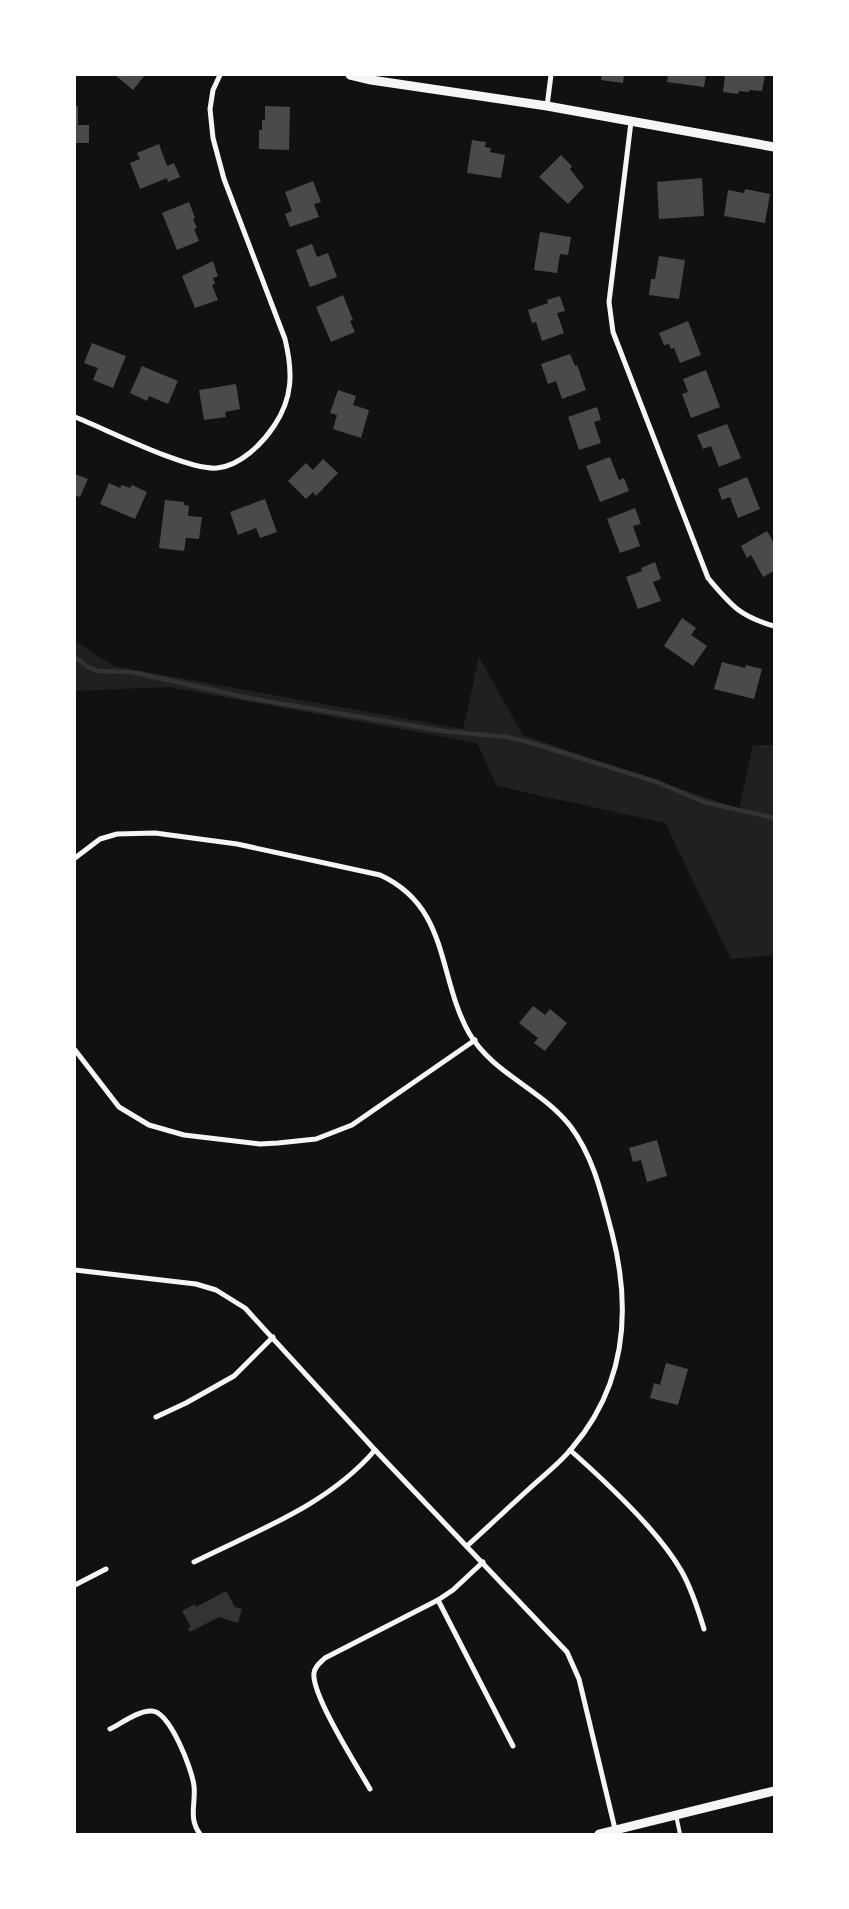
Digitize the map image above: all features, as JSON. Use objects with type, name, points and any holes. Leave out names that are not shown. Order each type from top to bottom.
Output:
[{"type":"street","points":[[75,416],[196,467],[218,468],[242,459],[266,438],[281,415],[290,386],[291,364],[285,340],[224,179],[213,138],[210,110],[213,90],[220,75]]},
{"type":"street","points":[[350,75],[371,80],[547,106],[774,148]]},
{"type":"street","points":[[547,106],[551,75]]},
{"type":"street","points":[[631,122],[610,286],[609,302],[613,332],[708,578],[730,605],[751,619],[774,626]]},
{"type":"street","points":[[75,858],[100,839],[118,834],[155,833],[265,850],[380,876],[396,883],[411,895],[432,925],[462,1017],[474,1040],[493,1061],[554,1109],[581,1141],[593,1169],[616,1249],[620,1271],[624,1314],[618,1356],[605,1398],[595,1416],[570,1450],[467,1546]]},
{"type":"street","points":[[75,1050],[119,1107],[149,1125],[202,1138],[278,1144],[316,1139],[370,1116],[474,1040]]},
{"type":"street","points":[[75,1270],[196,1284],[216,1290],[245,1308],[375,1450],[567,1652],[579,1679],[615,1829]]},
{"type":"street","points":[[156,1417],[186,1403],[234,1376],[273,1337]]},
{"type":"street","points":[[194,1562],[329,1492],[358,1470],[375,1450]]},
{"type":"street","points":[[570,1450],[614,1491],[672,1556],[689,1586],[704,1629]]},
{"type":"street","points":[[370,1789],[315,1685],[314,1674],[317,1665],[325,1658],[438,1600],[453,1590],[483,1562]]},
{"type":"street","points":[[75,1585],[106,1569]]},
{"type":"street","points":[[438,1600],[514,1746]]},
{"type":"street","points":[[110,1729],[147,1711],[155,1711],[163,1715],[174,1732],[193,1778],[192,1811],[194,1823],[200,1834]]},
{"type":"street","points":[[599,1834],[774,1791]]},
{"type":"lane","points":[[676,1815],[680,1834]]},
{"type":"shaded area","points":[[75,641],[113,666],[463,729],[479,657],[523,735],[739,809],[753,745],[774,745],[774,955],[731,959],[665,823],[497,786],[477,743],[168,687],[75,691]]},
{"type":"shaded area","points":[[226,1591],[235,1607],[242,1609],[238,1623],[219,1617],[190,1632],[188,1628],[191,1627],[182,1611],[195,1604],[196,1607]]},
{"type":"building","points":[[115,75],[145,75],[133,90]]},
{"type":"building","points":[[602,75],[624,75],[623,83],[601,80]]},
{"type":"building","points":[[668,75],[706,75],[704,87],[667,82]]},
{"type":"building","points":[[725,75],[765,75],[762,91],[739,91],[738,94],[723,92]]},
{"type":"building","points":[[75,106],[78,106],[78,125],[89,125],[89,143],[75,143]]},
{"type":"building","points":[[265,106],[290,107],[289,150],[259,149],[259,130],[262,130],[262,120],[265,120]]},
{"type":"building","points":[[472,140],[486,142],[485,147],[491,148],[490,152],[505,155],[501,178],[467,173]]},
{"type":"building","points":[[159,144],[167,166],[174,163],[180,177],[168,182],[167,178],[140,189],[130,163],[140,159],[137,153]]},
{"type":"building","points":[[561,155],[572,166],[570,169],[584,187],[568,204],[539,177]]},
{"type":"building","points":[[702,178],[704,216],[659,219],[657,182]]},
{"type":"building","points":[[313,181],[321,202],[314,204],[319,217],[290,227],[285,214],[292,211],[285,192]]},
{"type":"building","points":[[745,189],[770,194],[765,223],[724,216],[728,190],[744,193]]},
{"type":"building","points":[[189,202],[197,228],[194,229],[199,241],[177,250],[162,213]]},
{"type":"building","points":[[540,232],[571,237],[568,255],[560,254],[557,273],[534,270]]},
{"type":"building","points":[[312,244],[317,257],[328,253],[337,277],[310,287],[296,250]]},
{"type":"building","points":[[659,256],[685,260],[679,299],[649,295],[651,279],[655,279]]},
{"type":"building","points":[[213,261],[218,276],[213,278],[215,284],[212,285],[218,300],[195,308],[182,276]]},
{"type":"building","points":[[343,295],[353,320],[350,321],[355,332],[331,342],[316,307]]},
{"type":"building","points":[[560,296],[565,311],[557,313],[564,333],[542,341],[536,322],[532,323],[528,310],[548,303],[547,300]]},
{"type":"building","points":[[688,321],[701,355],[680,363],[674,348],[671,349],[669,344],[664,345],[659,333]]},
{"type":"building","points":[[92,343],[126,356],[113,388],[93,380],[98,368],[84,363]]},
{"type":"building","points":[[570,354],[575,366],[577,365],[586,390],[562,399],[556,381],[548,384],[541,364]]},
{"type":"building","points":[[142,366],[178,381],[168,404],[149,396],[147,401],[130,393]]},
{"type":"building","points":[[706,370],[720,407],[691,418],[682,394],[688,392],[683,379]]},
{"type":"building","points":[[236,384],[240,409],[225,412],[226,417],[204,420],[199,390]]},
{"type":"building","points":[[338,390],[356,396],[353,405],[369,410],[361,438],[333,429],[337,415],[330,413]]},
{"type":"building","points":[[597,407],[601,420],[594,422],[601,443],[579,450],[568,417]]},
{"type":"building","points":[[727,424],[741,458],[719,467],[711,446],[703,449],[697,435]]},
{"type":"building","points":[[610,457],[619,480],[624,478],[629,491],[600,502],[586,466]]},
{"type":"building","points":[[323,459],[338,473],[316,496],[313,492],[306,499],[288,481],[306,463],[313,470]]},
{"type":"building","points":[[75,474],[88,479],[80,497],[75,495]]},
{"type":"building","points":[[747,477],[760,509],[738,518],[730,497],[722,500],[718,489]]},
{"type":"building","points":[[109,483],[120,488],[122,485],[130,488],[132,485],[147,492],[135,519],[100,504]]},
{"type":"building","points":[[265,499],[277,532],[260,538],[256,528],[238,535],[230,512]]},
{"type":"building","points":[[165,500],[184,502],[184,505],[189,506],[188,516],[202,517],[199,539],[186,538],[184,551],[159,548]]},
{"type":"building","points":[[635,508],[641,524],[633,526],[640,546],[620,553],[607,519]]},
{"type":"building","points":[[767,531],[774,543],[774,571],[763,577],[751,555],[747,558],[741,546]]},
{"type":"building","points":[[655,562],[661,579],[653,582],[661,601],[638,609],[626,577],[642,571],[641,568]]},
{"type":"building","points":[[682,618],[696,628],[691,635],[707,646],[693,666],[664,646]]},
{"type":"building","points":[[722,662],[745,668],[746,665],[762,669],[754,699],[714,689]]},
{"type":"building","points":[[533,1006],[545,1015],[550,1009],[567,1023],[545,1051],[534,1043],[538,1038],[519,1023]]},
{"type":"building","points":[[657,1140],[667,1176],[647,1182],[641,1160],[633,1162],[629,1148]]},
{"type":"building","points":[[666,1363],[688,1369],[678,1405],[650,1398],[654,1383],[660,1385]]},
{"type":"waterway","points":[[75,657],[97,671],[131,672],[254,699],[443,731],[507,737],[657,782],[704,802],[774,818]]}]
